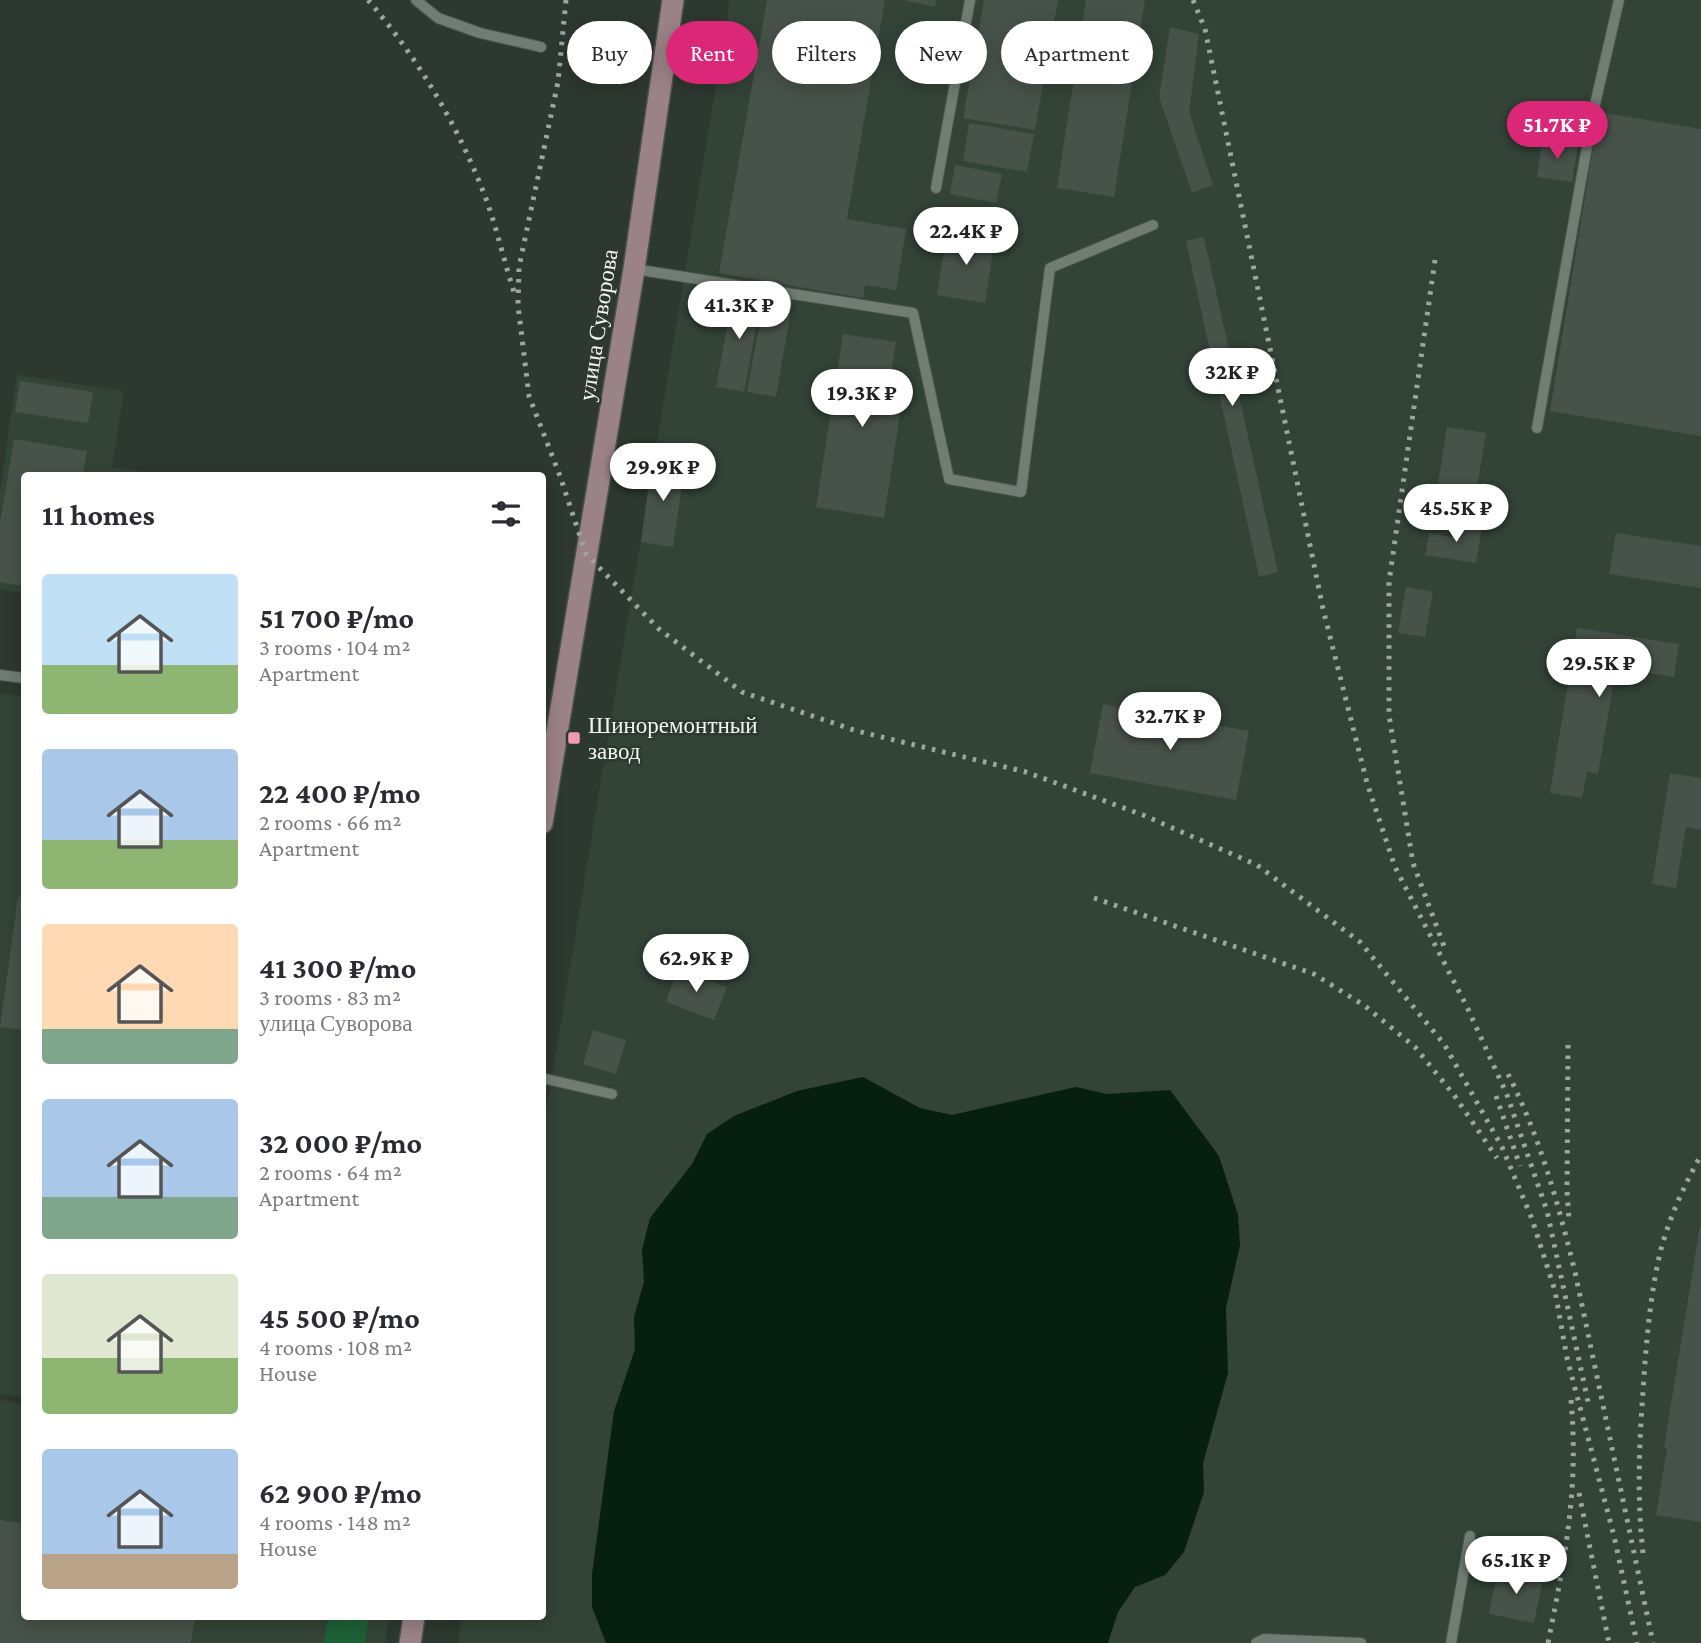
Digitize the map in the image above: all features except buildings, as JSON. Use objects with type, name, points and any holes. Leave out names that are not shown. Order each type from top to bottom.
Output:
[{"type":"main road","name":"улица Суворова","points":[[546,780],[634,268],[673,0]]},
{"type":"main road","points":[[410,1643],[414,1620]]},
{"type":"lane","points":[[416,0],[439,18],[480,33],[541,47]]},
{"type":"lane","points":[[936,188],[970,0]]},
{"type":"lane","points":[[1537,428],[1593,113],[1619,0]]},
{"type":"lane","points":[[634,268],[913,313],[949,479],[1021,492],[1050,268],[1153,225]]},
{"type":"lane","points":[[0,675],[21,678]]},
{"type":"lane","points":[[546,1079],[612,1094]]},
{"type":"lane","points":[[1451,1643],[1470,1536]]},
{"type":"lane","points":[[1256,1643],[1264,1639],[1360,1643]]},
{"type":"shaded area","points":[[730,0],[1701,0],[1701,1643],[458,1643],[462,1620],[546,1620],[546,1113],[716,84],[758,84],[758,21],[727,21]]},
{"type":"shaded area","points":[[17,375],[124,391],[112,467],[146,472],[21,472],[21,592],[0,589],[0,491]]},
{"type":"shaded area","points":[[0,693],[21,696],[21,1397],[0,1394]]},
{"type":"shaded area","points":[[863,1077],[920,1108],[952,1115],[1076,1087],[1107,1094],[1170,1090],[1219,1156],[1238,1215],[1240,1245],[1226,1308],[1228,1373],[1203,1463],[1204,1492],[1184,1552],[1165,1575],[1135,1587],[1118,1612],[1108,1643],[606,1643],[592,1607],[592,1574],[614,1411],[635,1349],[634,1317],[644,1282],[642,1250],[650,1218],[692,1164],[707,1134],[734,1116],[797,1091]]},
{"type":"shaded area","points":[[0,1400],[21,1404],[21,1620],[389,1620],[385,1643],[0,1643]]},
{"type":"green space","points":[[328,1620],[369,1620],[365,1643],[324,1643]]},
{"type":"railway","points":[[368,0],[404,45],[450,120],[490,210],[514,292]]},
{"type":"railway","points":[[566,0],[558,82],[519,267],[518,305],[529,396],[586,554],[659,629],[742,692],[857,731],[1026,772],[1143,815],[1257,865],[1360,942],[1444,1044],[1502,1147],[1532,1219],[1555,1291],[1567,1358],[1614,1536],[1637,1643]]},
{"type":"railway","points":[[1193,0],[1205,29],[1323,609],[1367,783],[1395,867],[1468,1009],[1507,1095],[1547,1211],[1588,1402]]},
{"type":"railway","points":[[1435,260],[1389,582],[1389,715],[1413,863],[1445,949]]},
{"type":"railway","points":[[1094,898],[1314,974],[1365,1006],[1415,1047],[1454,1095],[1497,1158]]},
{"type":"railway","points":[[1568,1045],[1569,1220]]},
{"type":"railway","points":[[1508,1074],[1539,1146],[1569,1246],[1653,1643]]},
{"type":"railway","points":[[1496,1096],[1520,1166]]},
{"type":"railway","points":[[1643,1553],[1640,1452],[1651,1302],[1665,1237],[1678,1200],[1701,1155]]},
{"type":"railway","points":[[1548,1643],[1565,1552],[1572,1493],[1571,1400]]},
{"type":"railway","points":[[1579,1493],[1609,1643]]},
{"type":"place","name":"Шиноремонтный завод","points":[[574,738]]}]
